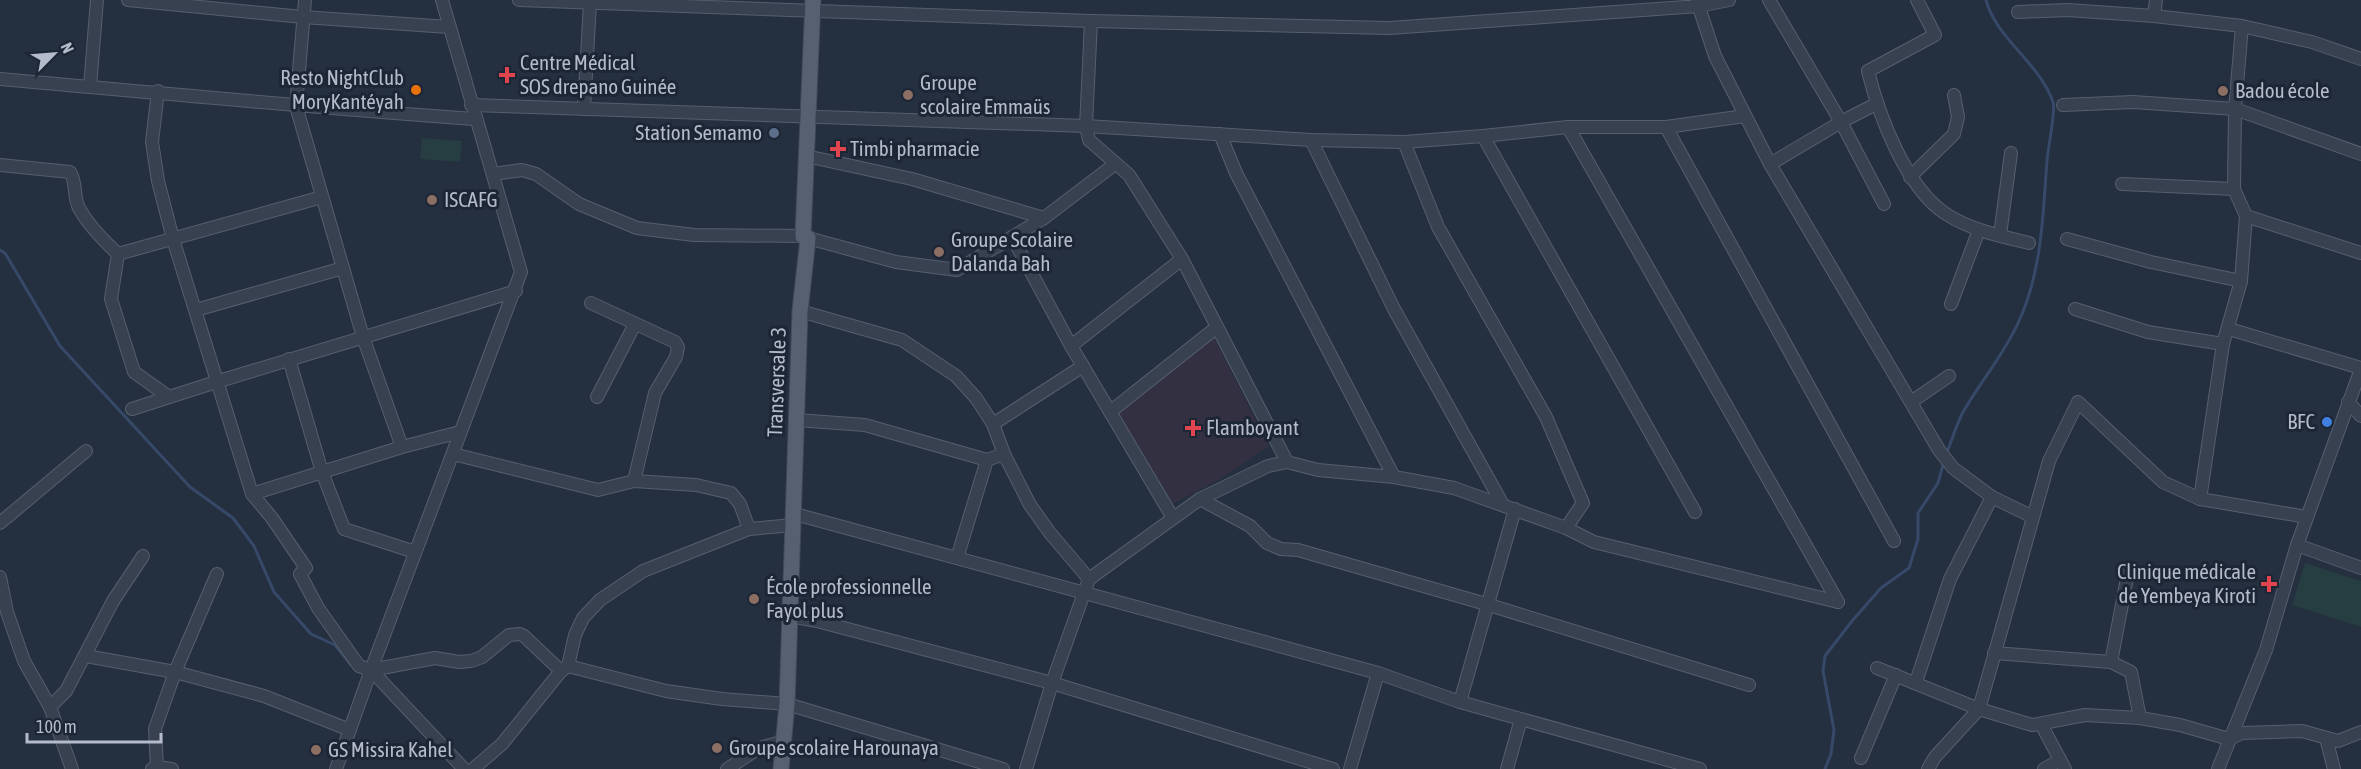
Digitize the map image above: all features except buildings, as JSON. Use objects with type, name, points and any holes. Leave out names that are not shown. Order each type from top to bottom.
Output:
[{"type":"main road","name":"Transversale 3","points":[[781,769],[787,704],[813,5]]},
{"type":"street","points":[[90,87],[97,0]]},
{"type":"street","points":[[128,0],[303,17],[449,27]]},
{"type":"street","points":[[305,0],[296,106],[363,337],[402,447]]},
{"type":"street","points":[[336,769],[460,432],[516,291],[521,272],[442,0]]},
{"type":"street","points":[[519,0],[813,5],[1091,21],[1390,28],[1729,0]]},
{"type":"street","points":[[1769,0],[1840,122],[1884,204]]},
{"type":"street","points":[[1917,0],[1935,35],[1868,71],[1876,104],[1911,177],[1929,201],[1947,214],[1979,230],[2029,243]]},
{"type":"street","points":[[2154,16],[2156,0]]},
{"type":"street","points":[[584,109],[590,3]]},
{"type":"street","points":[[1698,3],[1715,56],[1770,164],[1946,460],[1992,498],[2033,517]]},
{"type":"street","points":[[2018,12],[2068,5],[2242,26],[2312,42],[2361,59]]},
{"type":"street","points":[[1091,21],[1086,126],[1089,140],[1129,175],[1182,259],[1287,462]]},
{"type":"street","points":[[2199,499],[2223,344],[2241,281],[2246,216],[2234,189],[2235,109],[2242,26]]},
{"type":"street","points":[[0,79],[296,106],[475,119]]},
{"type":"street","points":[[158,92],[152,142],[154,162],[173,239],[252,494],[272,518],[306,568],[300,574],[318,608],[359,666],[371,670],[464,769]]},
{"type":"street","points":[[1911,177],[1954,134],[1958,117],[1954,94]]},
{"type":"street","points":[[2063,105],[2133,102],[2235,109],[2361,154]]},
{"type":"street","points":[[1770,164],[1840,122],[1876,104]]},
{"type":"street","points":[[471,105],[809,115],[1086,126],[1311,140],[1404,141],[1568,127],[1666,127],[1745,116]]},
{"type":"street","points":[[1026,769],[1052,683],[1089,579],[1200,499],[1268,466],[1287,462],[1318,470],[1394,477],[1454,488],[1566,528],[1594,542],[1838,602],[1568,127]]},
{"type":"street","points":[[1666,127],[1894,541]]},
{"type":"street","points":[[1220,134],[1236,173],[1394,477]]},
{"type":"street","points":[[1483,136],[1695,512]]},
{"type":"street","points":[[1311,140],[1394,309],[1509,507],[1460,702]]},
{"type":"street","points":[[1404,141],[1438,227],[1546,417],[1583,503],[1566,528]]},
{"type":"street","points":[[2000,235],[2011,153]]},
{"type":"street","points":[[806,156],[912,179],[1044,218]]},
{"type":"street","points":[[493,174],[522,170],[536,174],[579,204],[637,228],[694,235],[805,237],[896,262],[957,270],[1044,218],[1115,164]]},
{"type":"street","points":[[0,165],[70,172],[78,207],[101,238],[118,254]]},
{"type":"street","points":[[2122,184],[2234,189]]},
{"type":"street","points":[[118,254],[322,197]]},
{"type":"street","points":[[2246,216],[2361,253]]},
{"type":"street","points":[[1952,304],[1979,230]]},
{"type":"street","points":[[1012,237],[1071,346],[1173,518]]},
{"type":"street","points":[[2067,240],[2151,262],[2241,281]]},
{"type":"street","points":[[118,254],[111,299],[134,372],[169,397]]},
{"type":"street","points":[[1071,346],[1182,259]]},
{"type":"street","points":[[196,310],[342,268]]},
{"type":"street","points":[[132,409],[516,291]]},
{"type":"street","points":[[591,303],[675,342],[678,352],[655,393],[634,481]]},
{"type":"street","points":[[2075,309],[2148,332],[2223,344]]},
{"type":"street","points":[[800,312],[902,340],[956,376],[976,398],[993,424],[1004,454],[1037,514],[1089,579]]},
{"type":"street","points":[[597,396],[635,324]]},
{"type":"street","points":[[1110,412],[1217,327]]},
{"type":"street","points":[[2218,769],[2266,650],[2297,545],[2361,369],[2229,329]]},
{"type":"street","points":[[289,359],[322,472],[344,529],[415,552]]},
{"type":"street","points":[[993,424],[1083,366]]},
{"type":"street","points":[[1911,402],[1949,376]]},
{"type":"street","points":[[1928,769],[1935,757],[1979,709],[2049,460],[2078,402],[2163,482],[2199,499],[2307,517]]},
{"type":"street","points":[[2348,402],[2361,416]]},
{"type":"street","points":[[797,420],[865,425],[987,460],[1004,454]]},
{"type":"street","points":[[252,494],[402,447],[460,432]]},
{"type":"street","points":[[0,523],[86,451]]},
{"type":"street","points":[[453,454],[598,490],[634,481],[696,485],[731,493],[740,504],[748,529]]},
{"type":"street","points":[[957,558],[987,460]]},
{"type":"street","points":[[1916,682],[1950,579],[1992,498]]},
{"type":"street","points":[[1200,499],[1250,526],[1267,543],[1281,549],[1298,550],[1486,604],[1749,685]]},
{"type":"street","points":[[473,769],[502,744],[565,668],[583,618],[600,600],[643,572],[748,529],[794,519],[1083,591],[1378,674],[1460,702],[1700,769]]},
{"type":"street","points":[[2297,545],[2361,568]]},
{"type":"street","points":[[50,707],[66,691],[113,601],[143,556]]},
{"type":"street","points":[[2110,662],[2128,573]]},
{"type":"street","points":[[172,769],[154,768],[155,729],[175,672],[217,574]]},
{"type":"street","points":[[0,577],[7,612],[24,661],[50,707],[72,769]]},
{"type":"street","points":[[790,616],[817,621],[1052,683],[1333,769]]},
{"type":"street","points":[[371,670],[435,658],[459,662],[471,661],[482,657],[509,635],[515,633],[524,636],[565,668],[666,691],[722,699],[787,704],[1003,769]]},
{"type":"street","points":[[1994,653],[2110,662],[2131,672],[2140,718]]},
{"type":"street","points":[[86,656],[175,672],[264,696],[350,730]]},
{"type":"street","points":[[1877,668],[1979,709],[2032,725],[2085,715],[2140,718],[2180,725],[2229,739],[2242,733],[2302,731],[2338,741],[2361,732]]},
{"type":"street","points":[[1350,769],[1378,674]]},
{"type":"street","points":[[1862,758],[1896,675]]},
{"type":"street","points":[[1507,769],[1521,719]]},
{"type":"street","points":[[2041,724],[2063,765],[2044,769]]},
{"type":"street","points":[[2326,738],[2334,769]]},
{"type":"street","points":[[727,769],[759,748],[785,741]]},
{"type":"shaded area","name":"Flamboyant","points":[[1214,337],[1269,446],[1222,478],[1173,504],[1116,410]]},
{"type":"green space","points":[[422,138],[462,141],[460,162],[420,159]]},
{"type":"green space","points":[[2305,563],[2361,581],[2361,627],[2292,605]]},
{"type":"waterway","points":[[1947,452],[1962,414],[2006,345],[2027,302],[2040,242],[2054,106],[2047,88],[1999,27],[1986,0]]},
{"type":"waterway","points":[[0,250],[5,253],[60,346],[190,487],[233,518],[254,546],[274,592],[311,634],[335,645],[351,665]]},
{"type":"waterway","points":[[1825,769],[1831,754],[1834,730],[1823,671],[1825,656],[1881,588],[1909,568],[1918,539],[1918,513],[1938,483],[1944,461]]},
{"type":"place","name":"Centre Médical SOS drepano Guinée","points":[[507,75]]},
{"type":"place","name":"Resto NightClub MoryKantéyah","points":[[416,90]]},
{"type":"place","name":"Badou école","points":[[2223,91]]},
{"type":"place","name":"Groupe scolaire Emmaüs","points":[[908,95]]},
{"type":"place","name":"Station Semamo","points":[[774,133]]},
{"type":"place","name":"Timbi pharmacie","points":[[838,149]]},
{"type":"place","name":"ISCAFG","points":[[432,200]]},
{"type":"place","name":"Groupe Scolaire Dalanda Bah","points":[[939,252]]},
{"type":"place","name":"BFC","points":[[2327,422]]},
{"type":"place","name":"Flamboyant","points":[[1193,428]]},
{"type":"place","name":"Clinique médicale de Yembeya Kiroti","points":[[2269,584]]},
{"type":"place","name":"École professionnelle Fayol plus","points":[[754,599]]},
{"type":"place","name":"Groupe scolaire Harounaya","points":[[717,748]]},
{"type":"place","name":"GS Missira Kahel","points":[[316,750]]}]
